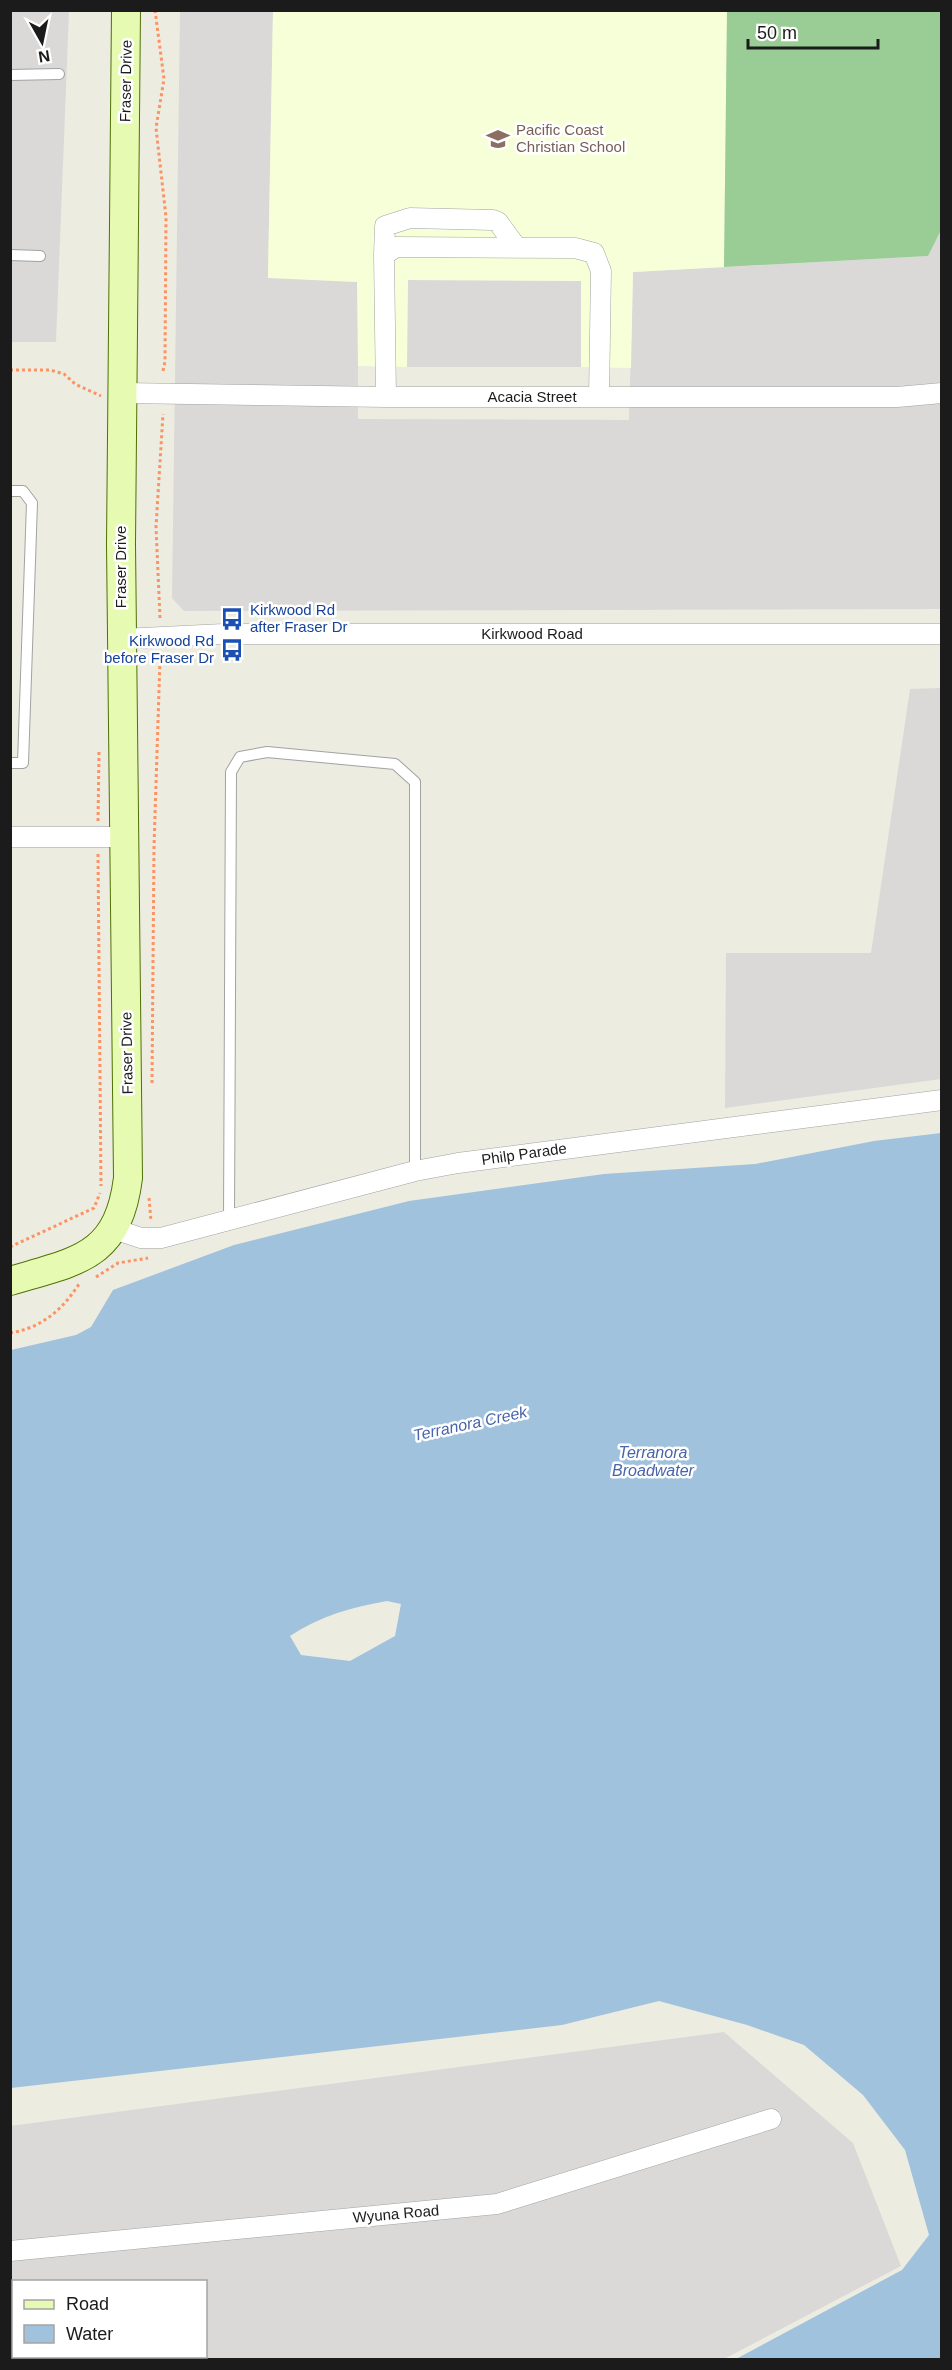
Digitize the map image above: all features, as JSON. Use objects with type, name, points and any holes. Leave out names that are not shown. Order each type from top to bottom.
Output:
[{"type":"street","name":"Fraser Drive","points":[[114,1229],[123,1207],[128,1159],[111,837],[122,639],[113,395],[126,10]]},
{"type":"street","points":[[386,397],[385,226],[410,218],[493,220],[498,222],[517,248]]},
{"type":"street","points":[[384,255],[396,247],[583,249],[597,256],[601,279],[599,397]]},
{"type":"street","name":"Acacia Street","points":[[113,395],[897,397],[942,393]]},
{"type":"street","name":"Kirkwood Road","points":[[122,639],[247,634],[942,634]]},
{"type":"street","points":[[10,837],[111,837]]},
{"type":"street","name":"Philp Parade","points":[[114,1229],[151,1239],[415,1171],[636,1138],[942,1100]]},
{"type":"street","points":[[10,1281],[84,1257],[103,1243],[114,1229]]},
{"type":"street","name":"Wyuna Road","points":[[10,2251],[497,2204],[771,2120]]},
{"type":"lane","points":[[10,75],[59,74]]},
{"type":"lane","points":[[10,255],[40,256]]},
{"type":"lane","points":[[10,491],[23,491],[32,503],[23,763],[10,763]]},
{"type":"lane","points":[[229,1219],[231,772],[240,757],[267,752],[394,764],[415,782],[415,1171]]},
{"type":"path","points":[[155,10],[164,79],[156,128],[166,218],[165,361],[163,371]]},
{"type":"path","points":[[10,370],[50,370],[64,374],[75,384],[113,395]]},
{"type":"path","points":[[160,618],[156,527],[163,414]]},
{"type":"path","points":[[152,1091],[154,847],[160,659]]},
{"type":"path","points":[[10,1247],[94,1208],[101,1190],[111,837],[99,742]]},
{"type":"path","points":[[149,1195],[151,1226]]},
{"type":"path","points":[[10,1333],[29,1328],[66,1305],[80,1282]]},
{"type":"shaded area","points":[[10,11],[69,11],[56,342],[11,342]]},
{"type":"shaded area","points":[[180,11],[273,11],[268,277],[358,282],[358,419],[629,420],[633,272],[928,256],[941,228],[941,609],[184,611],[172,598]]},
{"type":"shaded area","name":"Pacific Coast Christian School","points":[[273,11],[727,11],[724,267],[633,272],[631,368],[581,367],[581,281],[408,280],[407,367],[358,366],[357,282],[268,278]]},
{"type":"shaded area","points":[[407,280],[582,281],[581,367],[407,367]]},
{"type":"shaded area","points":[[941,688],[941,1079],[725,1108],[726,953],[871,953],[910,689]]},
{"type":"shaded area","points":[[724,2032],[853,2143],[901,2266],[724,2359],[11,2359],[10,2126]]},
{"type":"green space","points":[[727,11],[941,11],[942,228],[928,256],[724,267]]},
{"type":"water","name":"Terranora Broadwater","points":[[941,1133],[941,2359],[736,2359],[902,2270],[929,2235],[905,2150],[863,2095],[804,2045],[747,2025],[659,2001],[562,2025],[11,2088],[11,1350],[76,1335],[91,1327],[113,1290],[234,1245],[409,1201],[604,1174],[755,1164],[874,1141]],"holes":[[[387,1601],[401,1604],[395,1636],[350,1661],[301,1655],[290,1636],[313,1623],[349,1609]]]},
{"type":"place","name":"Pacific Coast Christian School","points":[[498,139]]},
{"type":"place","name":"Kirkwood Rd after Fraser Dr","points":[[232,619]]},
{"type":"place","name":"Kirkwood Rd before Fraser Dr","points":[[232,650]]},
{"type":"water label","name":"Terranora Creek","points":[[470,1423]]}]
